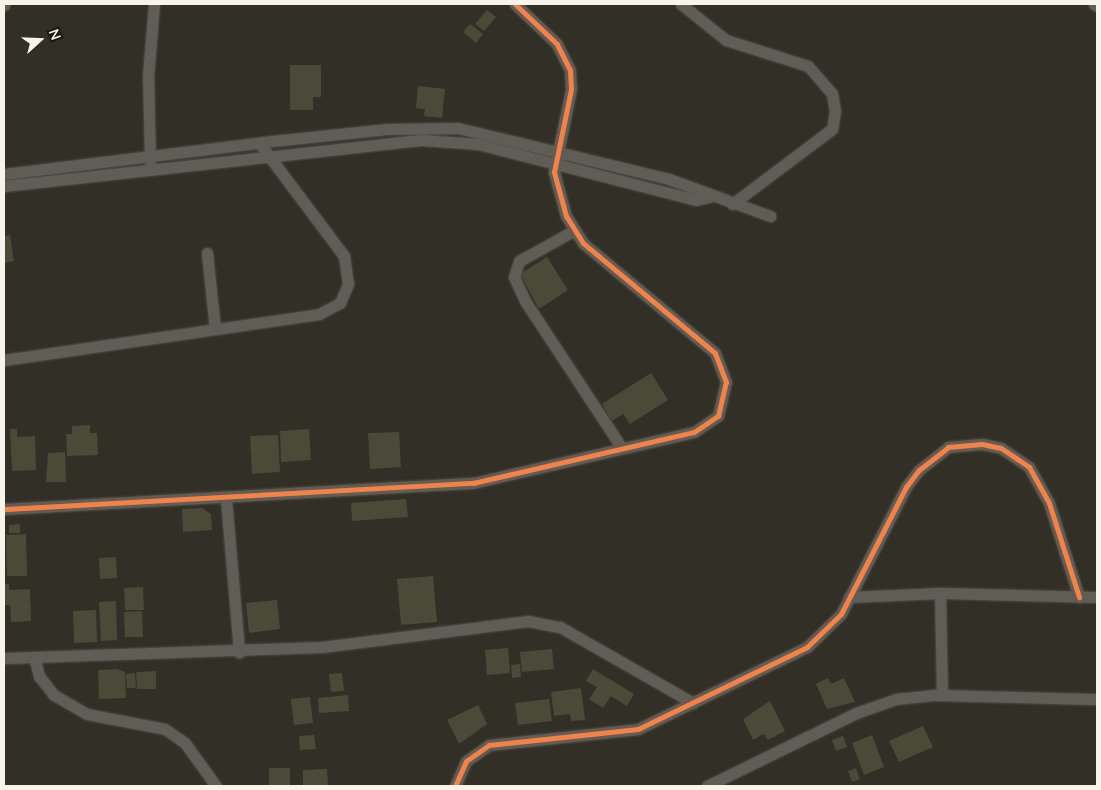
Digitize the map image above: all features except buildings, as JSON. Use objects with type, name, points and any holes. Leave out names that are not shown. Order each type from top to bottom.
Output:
[{"type":"street","points":[[151,168],[148,76],[154,4]]},
{"type":"street","points":[[4,509],[226,499],[473,483],[708,426],[724,401],[722,366],[702,341],[574,232],[556,186],[557,150],[571,89],[570,70],[557,44],[515,4]]},
{"type":"street","points":[[681,4],[726,40],[808,66],[832,94],[835,111],[832,129],[732,204]]},
{"type":"street","points":[[4,174],[263,142],[387,129],[458,128],[557,150],[700,188],[709,197],[770,216]]},
{"type":"street","points":[[4,186],[264,154],[388,142],[457,141],[556,162],[696,200],[709,197]]},
{"type":"street","points":[[4,360],[319,314],[340,303],[347,289],[350,269],[344,256],[264,154],[263,142]]},
{"type":"street","points":[[574,232],[520,261],[514,277],[525,301],[622,448]]},
{"type":"street","points":[[208,253],[214,329]]},
{"type":"street","points":[[455,786],[466,761],[489,745],[638,729],[807,647],[831,627],[850,597],[919,470],[948,447],[972,444],[1015,456],[1040,483],[1079,597]]},
{"type":"street","points":[[226,499],[239,652]]},
{"type":"street","points":[[940,593],[942,695]]},
{"type":"street","points":[[850,597],[940,593],[1097,597]]},
{"type":"street","points":[[4,658],[239,652],[389,641],[528,621],[560,628],[694,703]]},
{"type":"street","points":[[34,657],[39,676],[54,695],[87,714],[165,729],[186,743],[216,786]]},
{"type":"street","points":[[707,786],[856,713],[896,699],[942,695],[1097,699]]},
{"type":"cycle path","points":[[4,509],[473,483],[694,432],[718,416],[726,382],[715,353],[583,243],[566,216],[554,172],[571,89],[570,70],[557,44],[515,4]]},
{"type":"cycle path","points":[[455,786],[466,761],[489,745],[638,729],[807,647],[841,614],[906,487],[919,470],[948,447],[982,444],[1001,448],[1029,467],[1049,503],[1079,597]]}]
